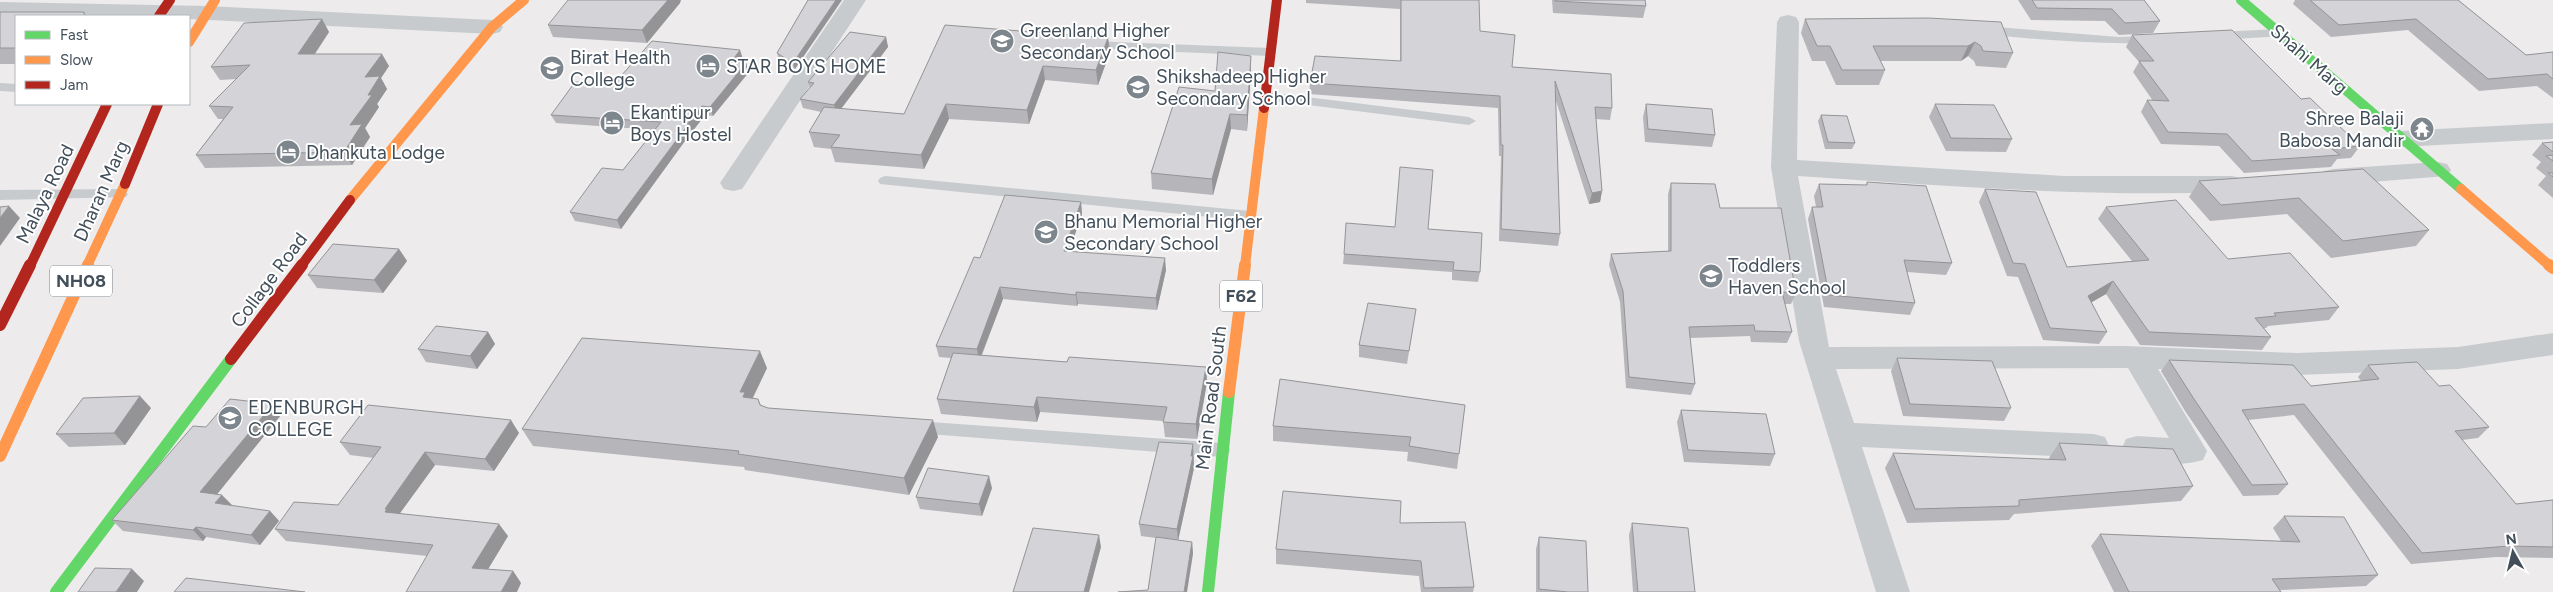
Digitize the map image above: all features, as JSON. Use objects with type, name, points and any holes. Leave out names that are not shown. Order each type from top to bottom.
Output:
[{"type":"main road","name":"Collage Road","points":[[56,592],[376,166],[492,26],[524,0]]},
{"type":"main road","name":"Main Road South","points":[[1208,592],[1222,450],[1277,0]]},
{"type":"main road","name":"Shahi Marg","points":[[2241,0],[2400,139],[2553,268]]},
{"type":"main road","points":[[190,40],[211,6]]},
{"type":"main road","name":"Malaya Road","points":[[0,325],[107,105]]},
{"type":"main road","name":"Dharan Marg","points":[[0,456],[121,194],[158,105]]},
{"type":"street","points":[[733,183],[855,0]]},
{"type":"street","points":[[0,9],[164,9],[211,6],[492,26]]},
{"type":"street","points":[[1793,22],[1784,167],[1813,341],[1893,592]]},
{"type":"street","points":[[2400,139],[2553,131]]},
{"type":"street","points":[[1784,167],[2089,186],[2176,187],[2252,183]]},
{"type":"street","points":[[2304,178],[2438,170]]},
{"type":"street","points":[[1818,358],[2137,358],[2297,364],[2458,358],[2553,344]]},
{"type":"street","points":[[1843,434],[2192,451],[2137,358]]},
{"type":"lane","points":[[1967,29],[2119,41],[2156,39]]},
{"type":"lane","points":[[2204,37],[2279,33]]},
{"type":"lane","points":[[1072,45],[1270,52]]},
{"type":"lane","points":[[0,87],[15,88]]},
{"type":"lane","points":[[1265,96],[1469,121]]},
{"type":"lane","points":[[885,181],[1250,216]]},
{"type":"lane","points":[[0,194],[121,194]]},
{"type":"lane","points":[[904,426],[1222,450]]},
{"type":"building","points":[[568,0],[668,0],[642,30],[548,25]]},
{"type":"building","points":[[808,0],[836,0],[793,63],[777,53]]},
{"type":"building","points":[[1401,0],[1479,0],[1480,31],[1515,35],[1512,67],[1611,74],[1612,108],[1595,107],[1602,191],[1592,193],[1555,81],[1560,234],[1501,229],[1503,145],[1501,145],[1500,96],[1310,83],[1315,56],[1401,61]]},
{"type":"building","points":[[1645,0],[1646,6],[1555,1]]},
{"type":"building","points":[[2032,0],[2144,0],[2160,21],[2125,23],[2112,9],[2037,8]]},
{"type":"building","points":[[2310,0],[2458,0],[2526,55],[2553,52],[2553,79],[2547,74],[2488,79],[2416,19],[2339,25]]},
{"type":"building","points":[[0,12],[84,12],[84,15],[15,15],[15,48],[0,48]]},
{"type":"building","points":[[1928,18],[2001,22],[2013,53],[1983,51],[1981,46],[1975,42],[1968,46],[1873,46],[1885,70],[1842,70],[1830,46],[1817,46],[1805,19]]},
{"type":"building","points":[[322,19],[298,54],[382,54],[365,77],[380,76],[368,95],[372,95],[350,125],[362,124],[344,152],[196,155],[233,107],[209,106],[250,65],[211,67],[244,23]]},
{"type":"building","points":[[945,25],[1108,38],[1096,70],[1043,66],[1027,110],[946,104],[921,155],[831,147],[840,135],[809,132],[824,107],[904,114]]},
{"type":"building","points":[[2232,30],[2301,99],[2310,98],[2360,146],[2332,149],[2340,155],[2252,161],[2227,134],[2168,132],[2147,100],[2169,101],[2139,61],[2154,61],[2132,35]]},
{"type":"building","points":[[850,32],[886,37],[834,105],[800,99],[814,83],[808,82]]},
{"type":"building","points":[[652,41],[740,50],[731,62],[746,63],[710,107],[702,106],[688,123],[684,123],[687,126],[617,220],[570,212],[602,168],[623,170],[661,122],[551,115],[575,82],[613,85]]},
{"type":"building","points":[[1218,52],[1251,56],[1247,115],[1230,114],[1212,179],[1151,173],[1179,87],[1215,91]]},
{"type":"building","points":[[1646,104],[1712,109],[1715,135],[1648,129]]},
{"type":"building","points":[[1935,104],[1994,105],[2012,139],[1951,138]]},
{"type":"building","points":[[1821,115],[1847,116],[1855,143],[1828,142]]},
{"type":"building","points":[[2553,142],[2553,152],[2542,143]]},
{"type":"building","points":[[2553,155],[2553,161],[2546,156]]},
{"type":"building","points":[[1400,167],[1433,170],[1428,229],[1482,233],[1480,272],[1453,270],[1454,262],[1344,254],[1346,223],[1395,227]]},
{"type":"building","points":[[2363,169],[2429,230],[2343,241],[2299,198],[2221,205],[2199,181]]},
{"type":"building","points":[[1867,182],[1926,186],[1952,263],[1904,260],[1915,303],[1829,295],[1812,207],[1823,207],[1819,184],[1867,185]]},
{"type":"building","points":[[1671,183],[1715,184],[1720,208],[1781,208],[1796,293],[1782,292],[1792,332],[1755,331],[1754,325],[1689,327],[1695,384],[1629,377],[1623,291],[1611,254],[1671,251]]},
{"type":"building","points":[[1985,189],[2036,192],[2067,267],[2149,260],[2106,207],[2176,200],[2228,259],[2290,253],[2339,307],[2274,313],[2276,316],[2255,318],[2271,337],[2149,332],[2113,281],[2088,296],[2107,332],[2050,328],[2025,264],[2013,263]]},
{"type":"building","points":[[1005,195],[1081,202],[1064,251],[1165,258],[1156,298],[1076,292],[1076,295],[1000,287],[977,349],[936,346],[974,257],[980,258]]},
{"type":"building","points":[[9,206],[0,218],[0,207]]},
{"type":"building","points":[[333,244],[399,249],[374,280],[308,275]]},
{"type":"building","points":[[1368,303],[1416,309],[1409,351],[1359,345]]},
{"type":"building","points":[[436,326],[488,332],[470,356],[418,349]]},
{"type":"building","points":[[582,338],[760,351],[740,392],[745,392],[743,397],[758,399],[760,405],[768,408],[933,420],[904,478],[738,454],[739,451],[522,429]]},
{"type":"building","points":[[953,353],[1067,362],[1069,357],[1206,367],[1196,424],[1163,422],[1167,407],[1037,397],[1034,407],[937,399]]},
{"type":"building","points":[[1897,358],[1992,361],[2011,408],[1910,404]]},
{"type":"building","points":[[2169,360],[2293,365],[2311,386],[2379,379],[2368,365],[2417,362],[2439,386],[2450,385],[2489,427],[2455,431],[2516,504],[2553,500],[2553,547],[2509,546],[2422,553],[2304,404],[2242,410],[2288,484],[2252,485]]},
{"type":"building","points":[[1280,379],[1465,405],[1459,454],[1409,446],[1411,437],[1273,426]]},
{"type":"building","points":[[140,396],[114,433],[56,434],[83,398]]},
{"type":"building","points":[[230,399],[273,404],[200,492],[222,495],[215,503],[270,511],[251,535],[196,527],[193,530],[112,520],[193,426],[206,427]]},
{"type":"building","points":[[368,405],[511,420],[485,459],[425,452],[385,509],[387,509],[385,512],[499,524],[472,568],[513,571],[501,592],[406,592],[433,545],[275,529],[294,502],[338,505],[381,447],[340,442]]},
{"type":"building","points":[[1681,410],[1766,414],[1775,454],[1688,450]]},
{"type":"building","points":[[1159,442],[1193,444],[1191,456],[1193,456],[1177,529],[1139,524]]},
{"type":"building","points":[[2059,443],[2173,449],[2193,486],[2019,500],[2019,506],[1915,509],[1893,453],[2066,460]]},
{"type":"building","points":[[928,468],[989,476],[979,504],[916,497]]},
{"type":"building","points":[[1283,491],[1401,501],[1400,523],[1465,522],[1474,587],[1424,588],[1421,561],[1276,549]]},
{"type":"building","points":[[2284,516],[2344,517],[2378,575],[2272,579],[2281,592],[2129,592],[2100,534],[2300,542]]},
{"type":"building","points":[[1632,523],[1688,528],[1695,592],[1638,592]]},
{"type":"building","points":[[1033,528],[1099,535],[1084,592],[1013,592]]},
{"type":"building","points":[[1156,537],[1192,542],[1184,592],[1118,592],[1148,590]]},
{"type":"building","points":[[1539,537],[1586,541],[1588,592],[1539,589]]},
{"type":"building","points":[[95,568],[132,569],[116,592],[78,592]]},
{"type":"building","points":[[186,578],[305,592],[174,592]]},
{"type":"traffic: fast","points":[[2241,0],[2461,189]]},
{"type":"traffic: fast","points":[[56,592],[231,359]]},
{"type":"traffic: fast","points":[[1208,592],[1229,392]]},
{"type":"traffic: slow","points":[[190,40],[215,0]]},
{"type":"traffic: slow","points":[[350,200],[492,27],[524,0]]},
{"type":"traffic: slow","points":[[1229,392],[1264,108]]},
{"type":"traffic: slow","points":[[0,456],[125,184]]},
{"type":"traffic: slow","points":[[2461,189],[2553,268]]},
{"type":"traffic: jam","points":[[160,15],[170,0]]},
{"type":"traffic: jam","points":[[1264,108],[1277,0]]},
{"type":"traffic: jam","points":[[0,325],[65,195],[107,105]]},
{"type":"traffic: jam","points":[[125,184],[158,105]]},
{"type":"traffic: jam","points":[[231,359],[350,200]]},
{"type":"place","name":"Greenland Higher Secondary School","points":[[1002,41]]},
{"type":"place","name":"STAR BOYS HOME","points":[[708,66]]},
{"type":"place","name":"Birat Health College","points":[[552,68]]},
{"type":"place","name":"Shikshadeep Higher Secondary School","points":[[1138,87]]},
{"type":"place","name":"Ekantipur Boys Hostel","points":[[612,123]]},
{"type":"place","name":"Shree Balaji Babosa Mandir","points":[[2422,129]]},
{"type":"place","name":"Dhankuta Lodge","points":[[288,152]]},
{"type":"place","name":"Bhanu Memorial Higher Secondary School","points":[[1046,232]]},
{"type":"place","name":"Toddlers Haven School","points":[[1711,276]]},
{"type":"place","name":"EDENBURGH COLLEGE","points":[[230,418]]}]
